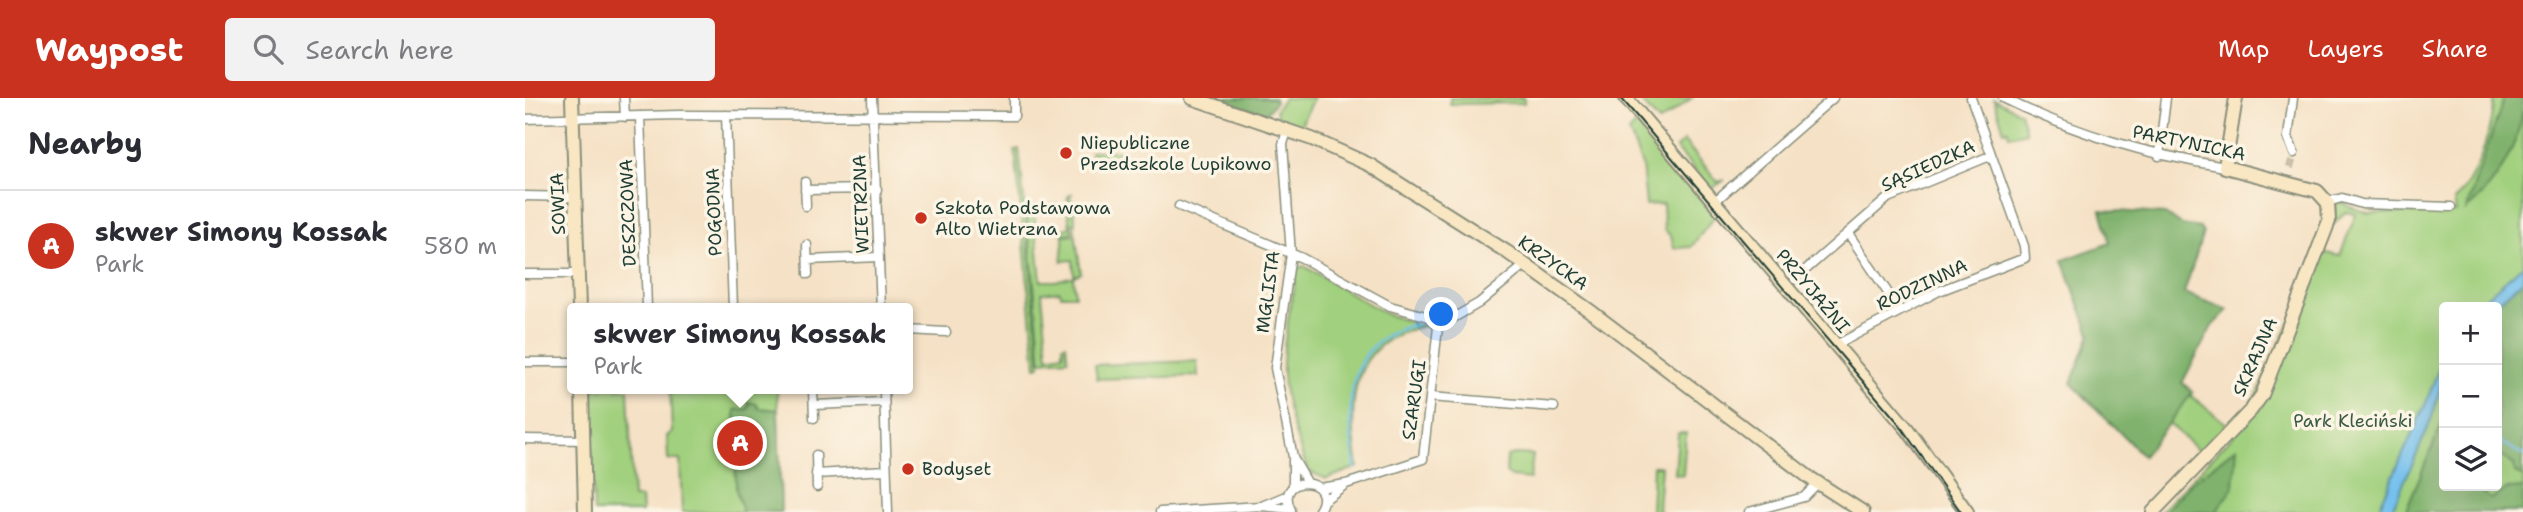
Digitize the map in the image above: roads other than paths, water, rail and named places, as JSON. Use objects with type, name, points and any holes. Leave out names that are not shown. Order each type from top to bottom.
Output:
[{"type":"street","name":"SOWIA","points":[[572,98],[579,303]]},
{"type":"street","points":[[624,98],[625,117]]},
{"type":"street","name":"WIETRZNA","points":[[872,98],[881,303]]},
{"type":"street","points":[[525,119],[726,115],[1014,116],[1014,98]]},
{"type":"street","name":"KRZYCKA","points":[[1192,98],[1287,131],[1367,163],[1525,265],[1657,359],[1818,483],[1863,512]]},
{"type":"street","name":"PRZYJAŹNI","points":[[1626,98],[1908,430],[1967,512]]},
{"type":"street","points":[[1714,202],[1833,98]]},
{"type":"street","points":[[1971,98],[1990,156]]},
{"type":"street","name":"PARTYNICKA","points":[[2003,98],[2109,143],[2159,156],[2225,167],[2315,190],[2327,202],[2342,198],[2362,204],[2451,207]]},
{"type":"street","points":[[2159,156],[2166,98]]},
{"type":"street","points":[[2225,167],[2236,98]]},
{"type":"street","points":[[2293,98],[2288,137],[2294,153]]},
{"type":"street","name":"POGODNA","points":[[726,115],[733,303]]},
{"type":"street","name":"DESZCZOWA","points":[[640,116],[647,303]]},
{"type":"street","name":"MGLISTA","points":[[1287,131],[1283,144],[1291,254],[1275,363],[1293,457],[1291,510]]},
{"type":"street","name":"SĄSIEDZKA","points":[[1795,279],[1894,194],[1990,156]]},
{"type":"street","name":"RODZINNA","points":[[1836,345],[1939,291],[2025,258],[2024,246],[1990,156]]},
{"type":"street","points":[[806,206],[805,186],[877,189]]},
{"type":"street","points":[[525,196],[575,197]]},
{"type":"street","name":"SKRAJNA","points":[[2153,512],[2251,410],[2262,395],[2327,225],[2327,202]]},
{"type":"street","points":[[1179,206],[1291,254],[1390,306],[1429,317],[1439,327],[1479,303],[1525,265]]},
{"type":"street","points":[[1848,233],[1900,311]]},
{"type":"street","points":[[807,245],[808,274]]},
{"type":"street","points":[[808,260],[879,257]]},
{"type":"street","points":[[525,274],[578,274]]},
{"type":"street","name":"SZARUGI","points":[[1346,485],[1423,459],[1439,327]]},
{"type":"street","points":[[913,330],[946,332]]},
{"type":"street","points":[[525,362],[567,362]]},
{"type":"street","points":[[582,394],[585,512]]},
{"type":"street","points":[[813,394],[814,418]]},
{"type":"street","points":[[884,394],[888,512]]},
{"type":"street","points":[[1430,397],[1555,407]]},
{"type":"street","points":[[814,405],[884,402]]},
{"type":"street","points":[[525,439],[583,440]]},
{"type":"street","points":[[816,455],[817,486]]},
{"type":"street","name":"MGLISTA","points":[[1293,457],[1307,482]]},
{"type":"street","points":[[816,474],[887,470]]},
{"type":"street","points":[[1261,506],[1307,482],[1319,488],[1346,485]]},
{"type":"street","points":[[1749,512],[1804,497],[1818,483]]},
{"type":"street","points":[[1318,512],[1323,501],[1346,485]]},
{"type":"street","points":[[1319,488],[1323,501]]},
{"type":"street","points":[[1160,512],[1261,506],[1291,510]]},
{"type":"water","points":[[2523,265],[2523,280],[2498,302],[2481,302]]},
{"type":"water","points":[[2439,368],[2439,395],[2425,434],[2391,512],[2377,512]]},
{"type":"waterway","points":[[1355,468],[1351,422],[1354,380],[1362,362],[1374,346],[1392,333],[1416,324]]},
{"type":"waterway","points":[[2502,443],[2523,455]]},
{"type":"tunnel","points":[[2290,168],[2294,153]]},
{"type":"tram line","points":[[1621,98],[1896,420],[1961,512]]},
{"type":"place","name":"Niepubliczne Przedszkole Lupikowo","points":[[1066,153]]},
{"type":"place","name":"Szkoła Podstawowa Alto Wietrzna","points":[[921,218]]},
{"type":"place","name":"skwer Simony Kossak","points":[[740,443]]},
{"type":"place","name":"Bodyset","points":[[908,469]]},
{"type":"park label","name":"Park Kleciński","points":[[2353,421]]}]
